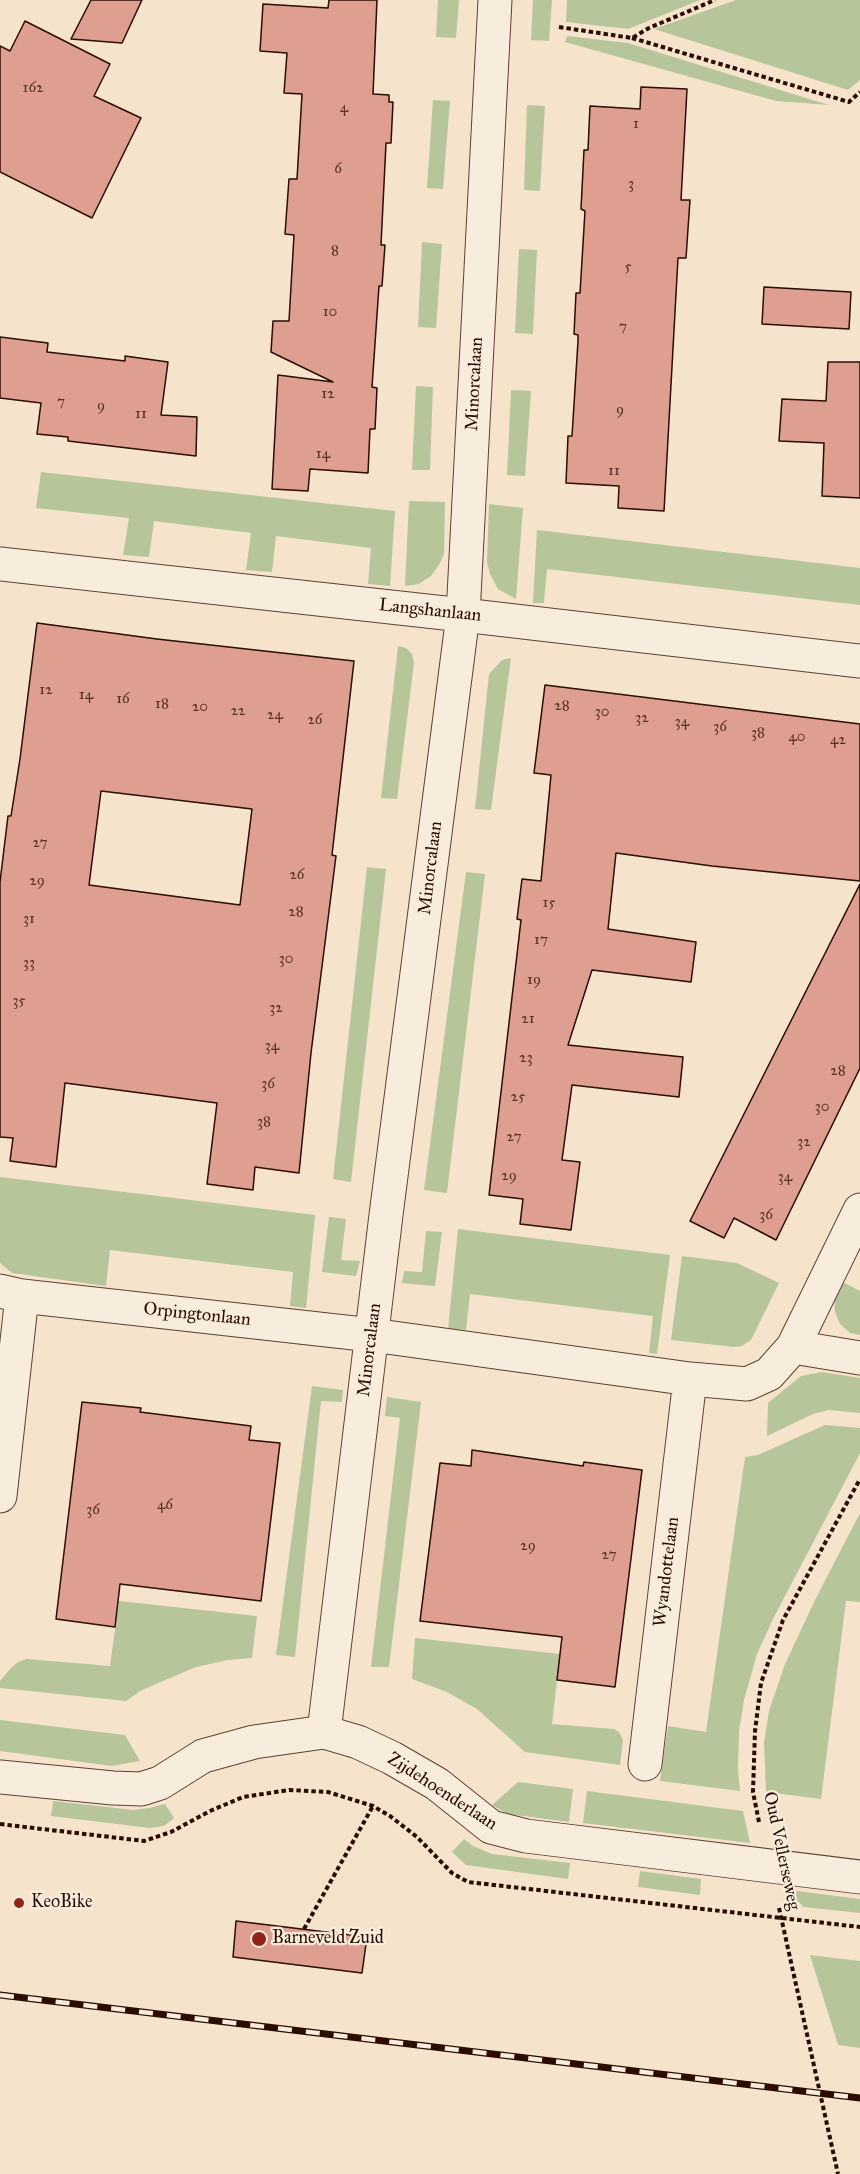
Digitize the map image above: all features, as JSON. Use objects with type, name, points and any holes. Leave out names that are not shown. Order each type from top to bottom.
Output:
[{"type":"street","name":"Minorcalaan","points":[[324,1732],[463,615],[495,0]]},
{"type":"street","name":"Langshanlaan","points":[[0,564],[860,661]]},
{"type":"street","points":[[372,1335],[690,1379],[747,1384],[769,1374],[793,1347],[860,1210]]},
{"type":"street","name":"Orpingtonlaan","points":[[0,1496],[11,1293],[372,1335]]},
{"type":"street","points":[[793,1347],[860,1359]]},
{"type":"street","name":"Wyandottelaan","points":[[645,1764],[690,1379]]},
{"type":"street","name":"Zijdehoenderlaan","points":[[0,1777],[141,1789],[160,1783],[203,1756],[254,1742],[324,1732],[358,1742],[437,1784],[491,1827],[526,1836],[860,1877]]},
{"type":"path","points":[[632,38],[649,28],[716,0]]},
{"type":"path","points":[[559,27],[632,38],[849,102],[860,92]]},
{"type":"path","name":"Oud Vellerseweg","points":[[838,2174],[753,1792],[754,1731],[761,1683],[783,1620],[860,1479]]},
{"type":"path","points":[[304,1929],[373,1806]]},
{"type":"path","points":[[782,1917],[860,1927]]},
{"type":"green space","points":[[438,0],[459,0],[456,38],[436,37]]},
{"type":"green space","points":[[533,0],[552,0],[549,41],[531,40]]},
{"type":"green space","points":[[567,0],[700,0],[628,29],[566,22]]},
{"type":"green space","points":[[736,0],[860,0],[860,80],[848,90],[654,29]]},
{"type":"green space","points":[[567,36],[628,43],[829,105],[776,101],[565,42]]},
{"type":"green space","points":[[433,100],[450,101],[443,189],[427,188]]},
{"type":"green space","points":[[527,105],[545,106],[540,191],[524,190]]},
{"type":"green space","points":[[422,242],[442,244],[436,328],[418,327]]},
{"type":"green space","points":[[519,249],[537,250],[533,334],[515,333]]},
{"type":"green space","points":[[416,386],[433,387],[430,470],[412,470]]},
{"type":"green space","points":[[511,390],[531,391],[525,476],[507,475]]},
{"type":"green space","points":[[41,472],[395,511],[390,586],[368,584],[371,548],[276,536],[272,572],[246,570],[251,533],[154,521],[149,557],[123,555],[129,518],[36,508]]},
{"type":"green space","points":[[409,501],[445,502],[444,554],[431,576],[419,584],[405,586]]},
{"type":"green space","points":[[489,504],[523,508],[516,599],[498,589],[490,574],[487,562]]},
{"type":"green space","points":[[537,530],[860,568],[860,605],[547,569],[544,603],[533,603]]},
{"type":"green space","points":[[398,646],[406,648],[412,654],[414,663],[397,799],[381,798]]},
{"type":"green space","points":[[511,658],[491,810],[475,809],[489,674],[502,660]]},
{"type":"green space","points":[[367,867],[386,869],[351,1182],[333,1179]]},
{"type":"green space","points":[[466,872],[485,874],[447,1193],[424,1190]]},
{"type":"green space","points":[[0,1177],[315,1215],[306,1308],[290,1306],[293,1272],[110,1250],[106,1286],[12,1273],[0,1263]]},
{"type":"green space","points":[[329,1217],[346,1219],[341,1260],[360,1261],[356,1276],[322,1272]]},
{"type":"green space","points":[[458,1229],[670,1255],[657,1354],[649,1353],[653,1316],[470,1294],[466,1330],[448,1329]]},
{"type":"green space","points":[[426,1231],[442,1232],[435,1286],[402,1283],[404,1271],[422,1272]]},
{"type":"green space","points":[[682,1256],[737,1263],[779,1283],[751,1340],[742,1346],[734,1347],[671,1340]]},
{"type":"green space","points":[[841,1281],[860,1291],[860,1335],[850,1333],[840,1324],[835,1312],[834,1298]]},
{"type":"green space","points":[[822,1372],[860,1378],[860,1413],[829,1410],[813,1414],[767,1436],[768,1403],[801,1376]]},
{"type":"green space","points":[[312,1386],[343,1390],[342,1402],[321,1401],[295,1657],[276,1655]]},
{"type":"green space","points":[[387,1397],[421,1402],[389,1667],[371,1667],[400,1418],[385,1416]]},
{"type":"green space","points":[[825,1425],[860,1428],[860,1453],[757,1654],[744,1700],[739,1731],[740,1791],[660,1781],[668,1726],[706,1732],[745,1457],[758,1455]]},
{"type":"green space","points":[[860,1513],[860,1602],[846,1601],[821,1799],[766,1792],[764,1742],[769,1711],[785,1664]]},
{"type":"green space","points":[[119,1601],[257,1616],[252,1658],[228,1660],[196,1667],[142,1690],[126,1701],[0,1688],[0,1681],[11,1668],[27,1659],[110,1666]]},
{"type":"green space","points":[[415,1638],[560,1654],[552,1724],[614,1729],[619,1732],[623,1740],[620,1765],[525,1752],[477,1709],[447,1692],[412,1679]]},
{"type":"green space","points":[[0,1720],[125,1735],[140,1761],[112,1766],[0,1751]]},
{"type":"green space","points":[[518,1782],[573,1789],[569,1822],[508,1814],[492,1805]]},
{"type":"green space","points":[[587,1791],[743,1811],[750,1843],[583,1823]]},
{"type":"green space","points":[[53,1801],[133,1810],[165,1804],[174,1818],[164,1826],[150,1828],[51,1816]]},
{"type":"green space","points":[[464,1839],[473,1846],[492,1854],[570,1863],[568,1879],[466,1865],[452,1852]]},
{"type":"green space","points":[[640,1871],[701,1879],[700,1895],[638,1887]]},
{"type":"green space","points":[[789,1890],[860,1899],[860,1913],[804,1907],[790,1894]]},
{"type":"green space","points":[[810,1955],[860,1961],[860,2048],[838,2045]]},
{"type":"building","points":[[91,0],[142,0],[122,43],[71,39]]},
{"type":"building","points":[[329,0],[377,0],[373,94],[389,95],[389,102],[393,102],[391,143],[386,143],[381,245],[385,245],[382,286],[379,286],[372,387],[377,388],[375,429],[370,429],[368,473],[310,469],[308,491],[272,489],[278,375],[333,382],[271,352],[273,321],[289,321],[294,235],[285,234],[289,179],[297,179],[302,94],[284,93],[287,53],[260,51],[263,4],[328,8]]},
{"type":"building","points":[[25,21],[110,64],[94,96],[141,118],[92,218],[0,172],[0,46],[10,51]]},
{"type":"building","points":[[641,87],[687,89],[681,200],[690,200],[686,258],[678,258],[664,511],[618,508],[619,486],[566,483],[568,436],[572,436],[578,341],[578,335],[574,334],[576,293],[580,293],[585,211],[581,209],[584,150],[588,150],[590,106],[640,109]]},
{"type":"building","points":[[764,287],[851,292],[849,329],[762,324]]},
{"type":"building","points":[[0,337],[48,343],[47,352],[125,361],[125,356],[168,362],[161,415],[197,417],[196,456],[68,441],[68,437],[37,434],[41,403],[0,398]]},
{"type":"building","points":[[828,362],[860,362],[860,498],[822,496],[824,443],[779,441],[782,399],[826,401]]},
{"type":"building","points":[[37,623],[354,661],[332,855],[336,856],[311,1053],[299,1173],[255,1167],[253,1190],[207,1184],[217,1103],[65,1083],[56,1167],[10,1161],[13,1138],[0,1137],[0,882],[8,816],[11,816]],"holes":[[[101,791],[252,809],[240,905],[89,885]]]},
{"type":"building","points":[[545,685],[860,724],[860,881],[712,866],[616,853],[608,929],[696,942],[691,982],[592,970],[568,1045],[683,1057],[679,1097],[572,1085],[562,1160],[580,1162],[571,1230],[520,1224],[523,1199],[489,1195],[521,920],[517,919],[522,879],[541,881],[551,775],[534,773]]},
{"type":"building","points":[[860,884],[860,1068],[776,1240],[734,1218],[724,1238],[690,1221]]},
{"type":"building","points":[[82,1402],[141,1408],[140,1412],[251,1426],[249,1440],[280,1443],[261,1601],[120,1584],[115,1627],[56,1619]]},
{"type":"building","points":[[472,1450],[583,1466],[584,1462],[642,1470],[615,1687],[557,1680],[562,1637],[420,1621],[440,1463],[471,1466]]},
{"type":"building","points":[[236,1921],[367,1937],[362,1973],[233,1957]]},
{"type":"railway","points":[[0,1995],[860,2098]]},
{"type":"place","name":"KeoBike","points":[[19,1903]]},
{"type":"place","name":"Barneveld Zuid","points":[[259,1939]]}]
